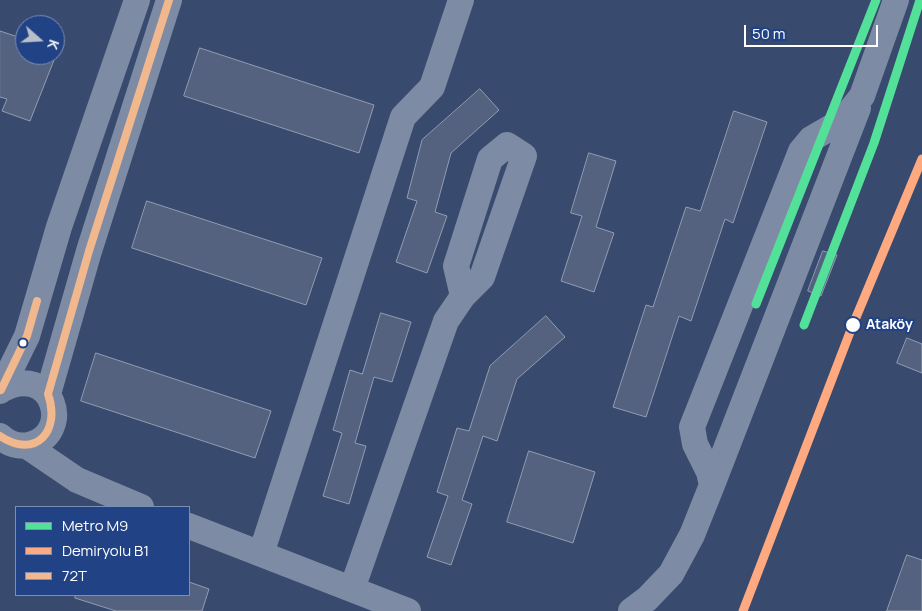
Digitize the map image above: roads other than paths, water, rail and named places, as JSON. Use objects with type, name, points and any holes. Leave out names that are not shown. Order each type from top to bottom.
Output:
[{"type":"street","points":[[0,391],[27,336],[59,227],[137,0]]},
{"type":"street","points":[[48,394],[94,239],[169,0]]},
{"type":"street","points":[[261,554],[403,117],[432,87],[461,0]]},
{"type":"street","points":[[631,611],[647,599],[671,574],[692,535],[862,96],[896,0]]},
{"type":"street","points":[[712,485],[709,472],[695,444],[692,427],[801,151],[811,139],[842,121],[862,96]]},
{"type":"street","points":[[352,589],[446,321],[463,296],[482,277],[524,156],[507,145],[490,160],[456,266],[463,296]]},
{"type":"street","points":[[59,227],[94,239]]},
{"type":"street","points":[[0,391],[20,382],[40,387],[48,394],[54,411],[51,429],[45,437],[27,446]]},
{"type":"street","points":[[51,429],[77,480]]},
{"type":"street","points":[[0,436],[11,444],[27,446],[77,480],[139,506]]},
{"type":"street","points":[[190,526],[408,611]]},
{"type":"metro line","name":"M9","points":[[756,304],[876,0]]},
{"type":"metro line","name":"M9","points":[[804,325],[874,143],[920,0]]},
{"type":"rail line","name":"B1","points":[[743,611],[852,327],[922,159]]},
{"type":"place","name":"Ataköy","points":[[853,325]]}]
